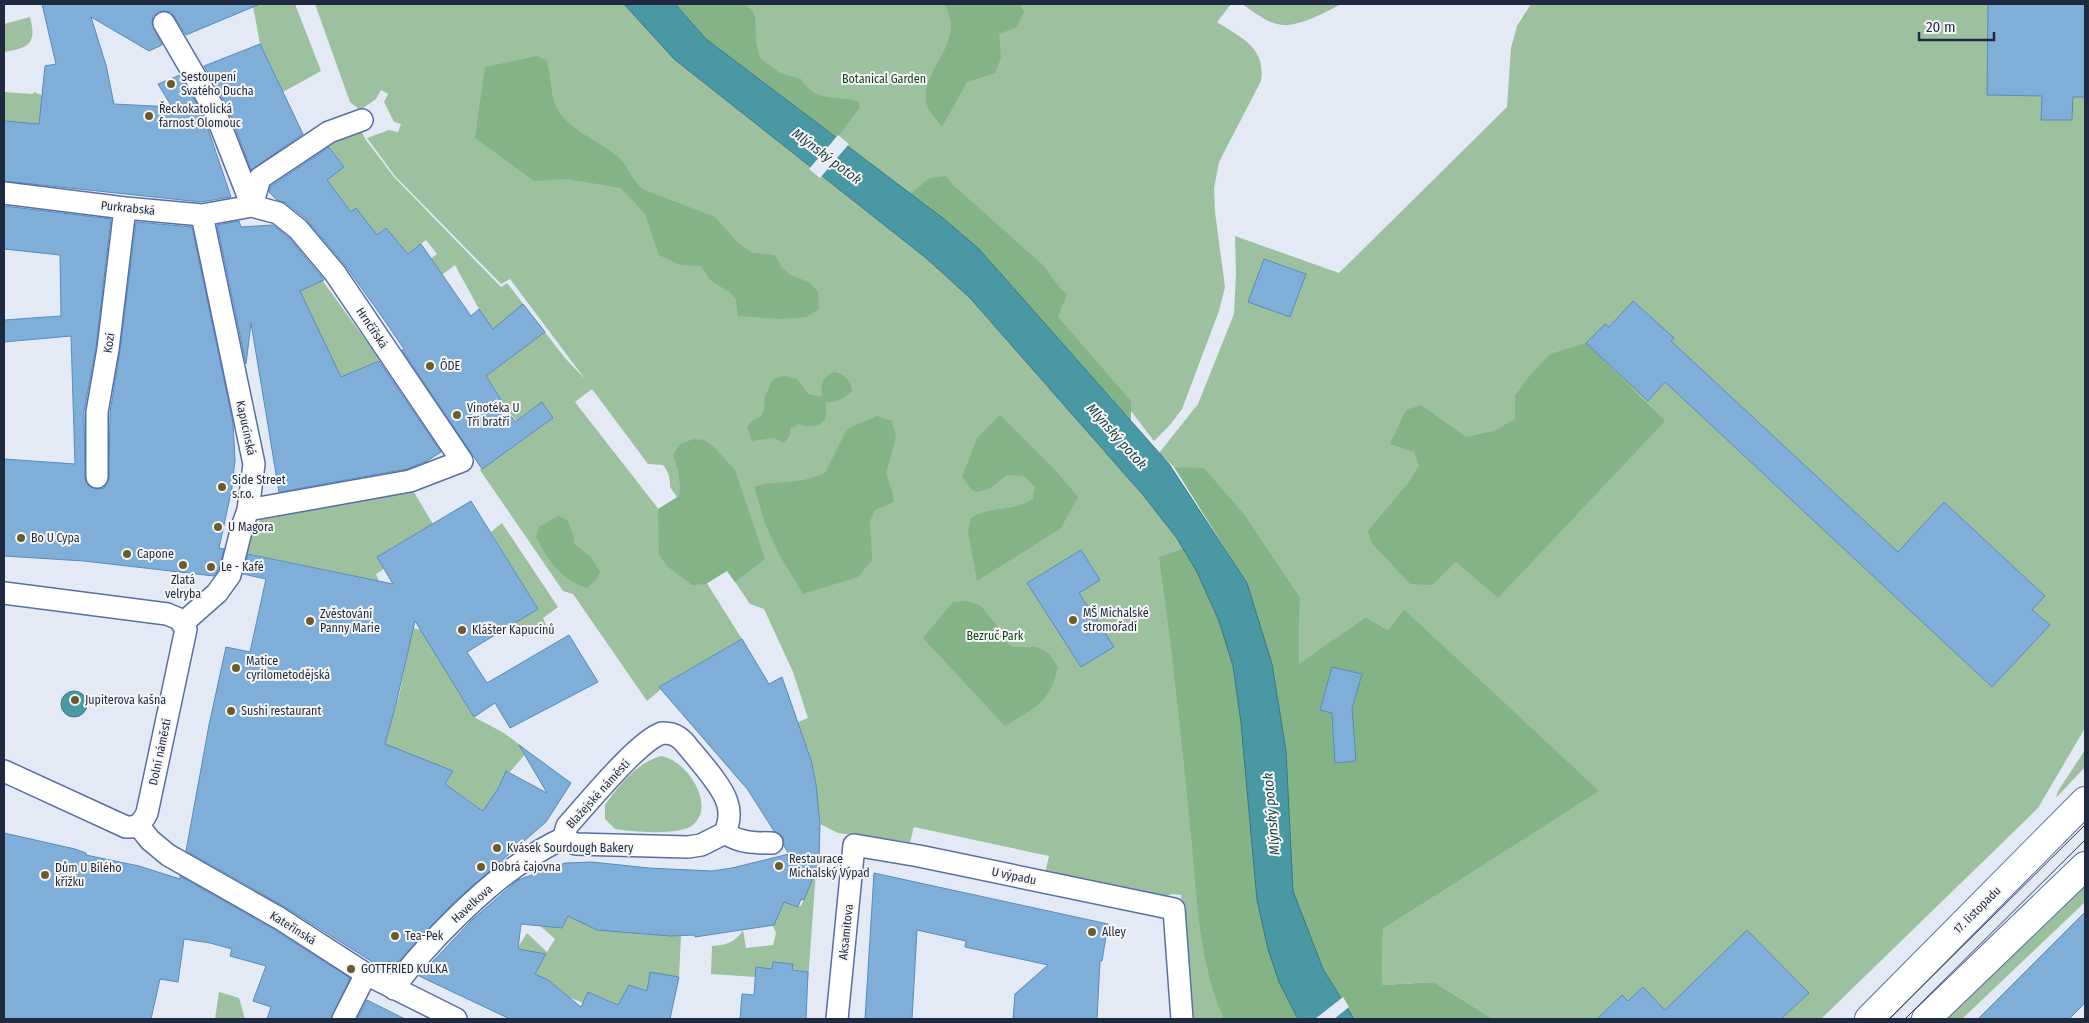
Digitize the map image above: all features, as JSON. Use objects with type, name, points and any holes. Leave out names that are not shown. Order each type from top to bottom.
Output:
[{"type":"street","points":[[164,23],[214,109],[252,206]]},
{"type":"street","points":[[252,206],[260,178],[329,132],[362,120]]},
{"type":"street","name":"Purkrabská","points":[[4,193],[125,208],[202,215],[252,206]]},
{"type":"street","name":"Hrnčířská","points":[[248,510],[410,481],[462,461],[323,258],[298,229],[278,213],[252,206]]},
{"type":"street","name":"Kozí","points":[[96,477],[97,412],[108,349],[125,208]]},
{"type":"street","name":"Kapucínská","points":[[183,623],[217,593],[230,575],[248,510],[254,464],[202,215]]},
{"type":"street","points":[[4,593],[167,614],[174,616],[183,623]]},
{"type":"street","name":"Dolní náměstí","points":[[138,825],[144,821],[149,804],[186,635],[183,623]]},
{"type":"street","name":"Blažejské náměstí","points":[[670,733],[678,736],[684,742],[724,795],[730,812],[729,823],[725,833],[701,845],[688,846],[576,844],[572,843],[564,833],[567,826],[638,749],[656,735],[670,733]]},
{"type":"street","points":[[4,771],[126,827],[138,825]]},
{"type":"street","name":"17. listopadu","points":[[1869,1019],[2085,801]]},
{"type":"street","name":"Kateřinská","points":[[138,825],[150,840],[168,855],[279,918],[366,974],[456,1019]]},
{"type":"street","points":[[725,833],[734,839],[746,842],[772,843]]},
{"type":"street","name":"Havelkova","points":[[394,989],[403,974],[466,906],[527,858],[542,848],[566,837]]},
{"type":"street","name":"U výpadu","points":[[854,845],[928,858],[1174,908],[1182,1019]]},
{"type":"street","name":"Aksamitova","points":[[837,1019],[854,845]]},
{"type":"street","points":[[1926,1019],[2085,866]]},
{"type":"street","points":[[343,1019],[366,974]]},
{"type":"green space","points":[[260,4],[295,4],[321,71],[283,92],[260,44],[253,6]]},
{"type":"green space","name":"Bezruč Park","points":[[315,4],[624,4],[674,59],[926,258],[970,298],[1143,495],[1176,537],[1197,572],[1298,1019],[1190,1019],[1181,895],[1172,894],[1167,896],[1045,873],[1049,856],[914,827],[910,842],[838,833],[820,824],[816,784],[811,759],[798,722],[808,718],[793,672],[764,609],[750,604],[670,487],[667,470],[663,465],[648,464],[592,389],[575,402],[667,520],[742,639],[659,687],[661,689],[647,701],[573,594],[563,591],[480,470],[553,418],[542,402],[516,421],[485,376],[494,330],[479,309],[455,265],[426,287],[415,271],[437,254],[426,240],[408,254],[386,228],[377,235],[351,212],[327,180],[344,167],[327,143],[359,127],[366,140],[394,177],[501,287],[507,283],[565,358],[585,379],[510,279],[501,284],[395,176],[367,138],[389,130],[398,132],[401,124],[394,122],[384,102],[388,94],[381,90],[376,99],[360,110],[350,102]]},
{"type":"green space","name":"Botanical Garden","points":[[675,4],[1231,4],[1217,22],[1243,39],[1256,52],[1262,69],[1261,81],[1219,162],[1214,188],[1215,212],[1225,287],[1219,311],[1182,409],[1170,425],[1154,441],[1131,411],[944,219],[706,39]]},
{"type":"green space","points":[[676,4],[743,4],[752,10],[754,14],[756,41],[760,58],[780,73],[801,79],[807,87],[819,95],[858,101],[860,107],[837,138],[706,39]]},
{"type":"green space","points":[[944,4],[1020,4],[1024,12],[1017,27],[999,34],[1001,57],[995,73],[967,82],[942,127],[930,111],[926,101],[930,77],[948,43],[951,31],[950,18]]},
{"type":"green space","points":[[1242,4],[1341,4],[1305,21],[1283,25],[1267,20]]},
{"type":"green space","points":[[1531,4],[2085,4],[2085,728],[2038,808],[1821,1019],[1493,1019],[1434,982],[1382,985],[1383,929],[1598,791],[1404,609],[1388,630],[1366,617],[1299,665],[1300,597],[1245,515],[1204,469],[1174,467],[1159,453],[1198,404],[1234,314],[1235,236],[1339,273],[1507,107],[1511,48],[1517,26]]},
{"type":"green space","points":[[30,17],[32,33],[29,43],[20,49],[4,52],[4,24]]},
{"type":"green space","points":[[537,56],[547,61],[554,101],[568,122],[618,157],[637,183],[645,190],[715,217],[738,243],[753,253],[775,255],[781,266],[790,275],[809,282],[818,292],[819,309],[806,317],[780,319],[738,316],[736,299],[729,292],[710,280],[701,266],[680,265],[659,255],[645,214],[621,188],[567,179],[534,181],[475,138],[485,67]]},
{"type":"green space","points":[[4,92],[33,94],[34,92],[53,100],[49,125],[4,121]]},
{"type":"green space","points":[[946,176],[953,185],[1044,266],[1060,288],[1067,294],[1058,317],[1131,401],[1131,421],[979,249],[911,193],[930,178]]},
{"type":"green space","points":[[322,280],[380,360],[337,379],[320,334],[296,293]]},
{"type":"green space","points":[[1586,343],[1665,421],[1498,598],[1456,562],[1432,585],[1410,584],[1371,542],[1368,531],[1408,483],[1419,466],[1414,452],[1390,444],[1406,410],[1421,405],[1466,437],[1494,431],[1515,419],[1515,396],[1531,374],[1550,354]]},
{"type":"green space","points":[[834,372],[847,378],[852,391],[840,400],[826,402],[825,419],[819,425],[806,426],[798,424],[790,429],[790,435],[784,443],[774,438],[752,441],[747,427],[753,420],[760,417],[764,410],[765,396],[773,379],[785,376],[797,379],[808,394],[822,397],[823,382],[826,377]]},
{"type":"green space","points":[[1000,415],[1057,472],[1078,497],[1061,528],[977,581],[968,531],[971,518],[978,514],[1025,503],[1033,499],[1035,487],[1024,476],[1007,475],[989,489],[976,492],[970,488],[962,477],[977,438]]},
{"type":"green space","points":[[877,416],[892,421],[896,437],[886,474],[894,502],[875,510],[870,521],[872,560],[858,577],[803,594],[780,556],[766,526],[754,487],[769,483],[812,478],[825,473],[847,429]]},
{"type":"green space","points":[[694,439],[704,440],[715,448],[735,470],[765,559],[735,582],[727,571],[706,584],[692,585],[667,566],[659,555],[658,509],[679,496],[678,470],[673,455],[680,444]]},
{"type":"green space","points":[[1174,467],[1204,468],[1245,515],[1300,597],[1299,664],[1366,617],[1388,630],[1404,609],[1599,791],[1383,929],[1382,985],[1434,982],[1493,1019],[1224,1019],[1215,996],[1203,948],[1176,691],[1159,557],[1183,549],[1246,582]]},
{"type":"green space","points":[[412,489],[433,524],[377,557],[384,569],[376,574],[379,581],[246,553],[251,533],[263,516]]},
{"type":"green space","points":[[558,516],[567,520],[574,536],[574,544],[591,557],[600,572],[597,579],[587,588],[570,580],[556,568],[545,554],[536,537],[539,527]]},
{"type":"green space","points":[[502,523],[558,607],[543,618],[546,625],[522,639],[513,624],[537,608],[491,532]]},
{"type":"green space","points":[[967,601],[981,606],[997,626],[1005,641],[1012,647],[1037,647],[1049,654],[1058,667],[1050,690],[1039,704],[1005,726],[923,638],[953,602]]},
{"type":"green space","points":[[413,628],[421,630],[474,717],[504,733],[528,751],[509,773],[506,771],[499,787],[484,811],[445,784],[453,771],[404,752],[382,754],[399,696]]},
{"type":"green space","points":[[2085,750],[2085,767],[2056,798],[2058,791]]},
{"type":"green space","points":[[661,756],[679,765],[695,783],[702,805],[700,815],[694,824],[688,828],[668,832],[615,829],[605,819],[605,805],[622,783],[637,769]]},
{"type":"green space","points":[[816,870],[808,981],[807,972],[792,970],[792,964],[773,962],[772,969],[756,968],[755,977],[711,974],[712,946],[730,942],[737,938],[743,930],[746,948],[773,945],[776,933],[773,926],[784,901],[797,907],[801,906]]},
{"type":"green space","points":[[2085,885],[2085,902],[1962,1019],[1940,1019]]},
{"type":"green space","points":[[559,911],[601,931],[602,929],[681,936],[679,977],[651,973],[647,991],[629,986],[618,1019],[605,1019],[612,1002],[588,992],[583,1003],[571,998],[567,1000],[553,986],[540,977],[526,969],[508,963],[527,933],[547,952],[555,939],[538,924]]},
{"type":"green space","points":[[219,992],[239,998],[245,1019],[215,1019]]},
{"type":"water","name":"Mlýnský potok","points":[[624,4],[675,4],[706,39],[944,219],[979,249],[1169,464],[1247,583],[1272,664],[1286,751],[1293,891],[1323,969],[1354,1019],[1298,1019],[1279,982],[1268,949],[1257,900],[1241,723],[1233,666],[1219,621],[1197,572],[1176,537],[1143,495],[970,298],[926,258],[674,59]]},
{"type":"water","name":"Jupiterova kašna","points":[[74,691],[83,695],[87,704],[83,713],[74,717],[65,713],[61,704],[65,695]]},
{"type":"pier","points":[[838,135],[849,144],[820,178],[809,169]]},
{"type":"pier","points":[[1343,997],[1349,1007],[1334,1019],[1315,1019]]},
{"type":"building","points":[[42,4],[260,4],[186,35],[171,12],[158,12],[153,16],[152,24],[162,45],[149,51],[91,17],[106,65],[114,104],[172,107],[158,84],[180,75],[203,114],[231,197],[201,202],[4,181],[4,121],[39,124],[45,66],[56,64]]},
{"type":"building","points":[[1988,4],[2085,4],[2085,97],[2073,97],[2072,120],[2041,120],[2042,96],[1987,95]]},
{"type":"building","points":[[260,44],[303,134],[251,170],[226,104],[204,66]]},
{"type":"building","points":[[329,147],[344,167],[327,180],[351,212],[356,208],[377,235],[386,228],[408,254],[421,244],[471,316],[479,309],[493,329],[523,304],[545,332],[486,376],[515,422],[542,402],[553,418],[482,469],[402,350],[404,349],[345,265],[306,219],[286,203],[277,200],[269,192],[271,186]]},
{"type":"building","points":[[4,206],[111,219],[96,347],[84,412],[86,484],[97,489],[104,488],[109,477],[110,413],[136,222],[192,227],[233,423],[235,460],[232,488],[219,548],[224,549],[219,569],[214,576],[84,561],[4,556],[4,459],[75,464],[71,336],[4,342],[4,320],[61,316],[60,255],[4,249]]},
{"type":"building","points":[[239,221],[241,227],[273,225],[289,238],[324,280],[300,291],[341,377],[379,361],[441,452],[427,461],[407,469],[279,492],[251,323],[246,364],[217,225]]},
{"type":"building","points":[[1264,259],[1306,274],[1290,317],[1248,302]]},
{"type":"building","points":[[1633,301],[1674,338],[1671,341],[1898,552],[1944,502],[2045,596],[2032,610],[2050,625],[1992,687],[1665,382],[1648,401],[1586,343],[1605,324],[1609,327]]},
{"type":"building","points":[[471,501],[538,609],[467,652],[487,683],[569,635],[598,682],[510,728],[495,703],[474,717],[415,621],[385,744],[453,771],[445,784],[483,811],[499,787],[506,771],[547,793],[519,745],[571,783],[546,822],[454,902],[396,964],[389,961],[382,968],[285,907],[186,851],[209,725],[226,647],[250,652],[266,579],[243,574],[248,554],[393,584],[377,557]]},
{"type":"building","name":"MŠ Michalské stromořadí","points":[[1081,550],[1100,580],[1079,593],[1114,647],[1081,667],[1027,583]]},
{"type":"building","points":[[742,639],[769,684],[782,677],[811,760],[816,784],[820,824],[819,862],[804,900],[801,899],[798,907],[784,902],[774,925],[695,937],[695,935],[670,936],[597,930],[568,916],[562,928],[521,924],[518,949],[546,954],[535,974],[548,980],[581,1007],[588,992],[618,1005],[629,985],[647,991],[650,972],[679,977],[670,1019],[510,1019],[419,976],[472,920],[518,880],[565,863],[592,862],[649,868],[712,871],[789,854],[784,846],[783,836],[774,831],[748,790],[659,687]]},
{"type":"building","points":[[1332,667],[1362,674],[1352,708],[1356,761],[1335,763],[1332,713],[1320,710]]},
{"type":"building","points":[[4,833],[75,849],[86,853],[86,855],[139,866],[180,879],[180,876],[273,929],[350,978],[331,1019],[267,1019],[271,1007],[253,1001],[266,966],[230,956],[232,949],[184,939],[178,982],[160,979],[151,1019],[4,1019]]},
{"type":"building","points":[[874,873],[1108,924],[1102,961],[1100,961],[1097,1019],[1013,1019],[1015,994],[1048,965],[965,947],[966,941],[917,930],[912,1019],[865,1019]]},
{"type":"building","points":[[2085,912],[2085,1003],[2069,1019],[1978,1019]]},
{"type":"building","points":[[1747,930],[1809,993],[1781,1019],[1597,1019],[1622,995],[1628,1001],[1643,987],[1665,1010]]},
{"type":"building","points":[[773,962],[793,964],[792,970],[808,972],[806,1019],[740,1019],[742,994],[754,995],[756,967],[772,969]]},
{"type":"building","points":[[367,1000],[405,1019],[357,1019]]},
{"type":"tram line","points":[[1889,1019],[2085,825]]},
{"type":"tram line","points":[[1905,1019],[2085,840]]},
{"type":"place","name":"Sestoupení Svatého Ducha","points":[[171,84]]},
{"type":"place","name":"Řeckokatolická farnost Olomouc","points":[[149,116]]},
{"type":"place","name":"ÕDE","points":[[430,366]]},
{"type":"place","name":"Vinotéka U Tří bratří","points":[[457,415]]},
{"type":"place","name":"Side Street s.r.o.","points":[[222,487]]},
{"type":"place","name":"U Magora","points":[[218,527]]},
{"type":"place","name":"Bo U Cypa","points":[[21,538]]},
{"type":"place","name":"Capone","points":[[127,554]]},
{"type":"place","name":"Zlatá velryba","points":[[183,565]]},
{"type":"place","name":"Le - Kafé","points":[[211,567]]},
{"type":"place","name":"MŠ Michalské stromořadí","points":[[1073,620]]},
{"type":"place","name":"Zvěstování Panny Marie","points":[[310,621]]},
{"type":"place","name":"Klášter Kapucínů","points":[[462,630]]},
{"type":"place","name":"Matice cyrilometodějská","points":[[236,668]]},
{"type":"place","name":"Jupiterova kašna","points":[[75,700]]},
{"type":"place","name":"Sushi restaurant","points":[[231,711]]},
{"type":"place","name":"Kvásek Sourdough Bakery","points":[[497,848]]},
{"type":"place","name":"Restaurace Michalský Výpad","points":[[779,866]]},
{"type":"place","name":"Dobrá čajovna","points":[[481,867]]},
{"type":"place","name":"Dům U Bílého křížku","points":[[45,875]]},
{"type":"place","name":"Alley","points":[[1092,932]]},
{"type":"place","name":"Tea-Pek","points":[[395,936]]},
{"type":"place","name":"GOTTFRIED KULKA","points":[[351,969]]}]
